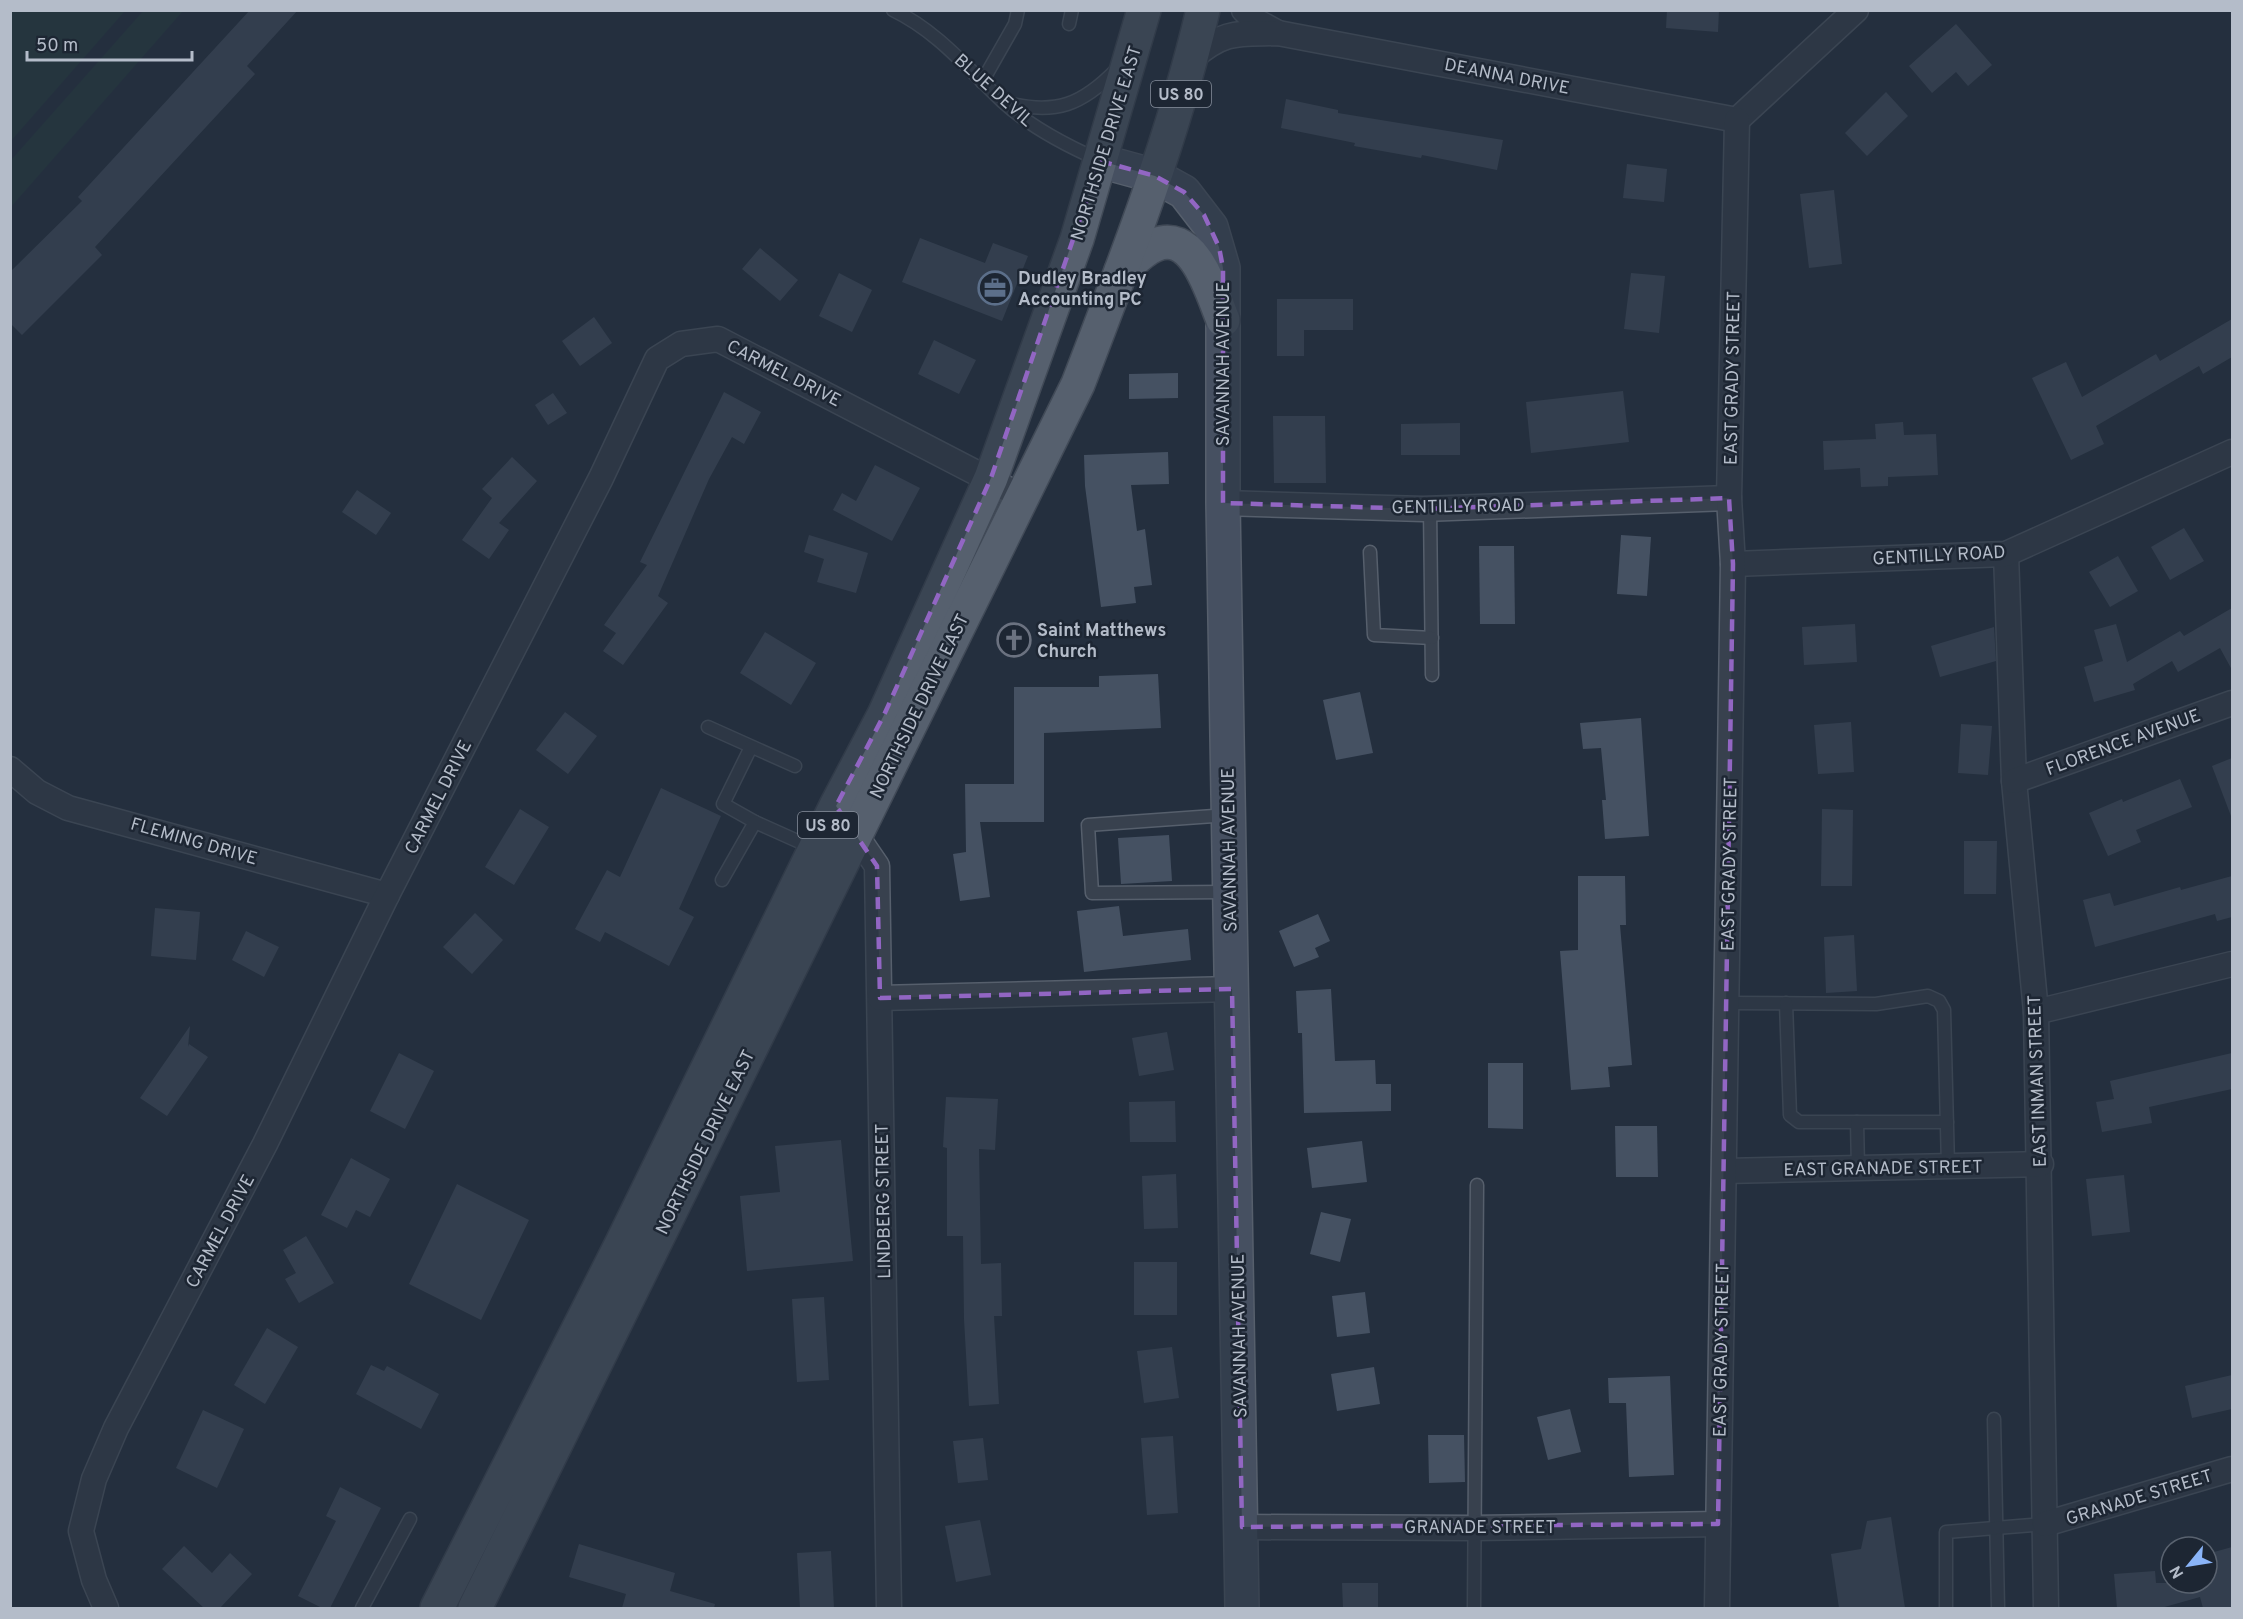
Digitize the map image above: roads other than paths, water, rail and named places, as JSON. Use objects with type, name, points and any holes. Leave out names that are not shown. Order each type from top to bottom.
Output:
[{"type":"main road","name":"NORTHSIDE DRIVE EAST","points":[[437,1608],[817,850],[836,806],[884,715],[991,478],[1077,239],[1134,51],[1144,10]]},
{"type":"main road","name":"NORTHSIDE DRIVE EAST","points":[[475,1608],[1078,384],[1155,176],[1192,58],[1203,10]]},
{"type":"main road","points":[[1121,272],[1155,245],[1168,243],[1185,248],[1196,259],[1223,320]]},
{"type":"street","name":"DEANNA DRIVE","points":[[1244,10],[1254,20],[1278,33]]},
{"type":"street","points":[[1737,120],[1856,10]]},
{"type":"street","name":"DEANNA DRIVE","points":[[1192,58],[1213,40],[1231,34],[1278,33],[1737,120]]},
{"type":"street","name":"EAST GRADY STREET","points":[[1717,1608],[1733,564],[1729,498],[1737,120]]},
{"type":"street","name":"SAVANNAH AVENUE","points":[[1100,161],[1155,176],[1184,192],[1211,227],[1223,268],[1222,503],[1242,1608]]},
{"type":"street","name":"CARMEL DRIVE","points":[[106,1608],[94,1580],[81,1531],[94,1479],[116,1428],[265,1144],[387,895],[596,488],[657,359],[681,344],[718,339],[991,478],[1023,497]]},
{"type":"street","name":"GENTILLY ROAD","points":[[1733,564],[2006,554],[2232,452]]},
{"type":"street","name":"GENTILLY ROAD","points":[[1222,503],[1430,508],[1729,498]]},
{"type":"street","name":"EAST INMAN STREET","points":[[2006,554],[2014,781],[2036,1012],[2041,1164],[2046,1608]]},
{"type":"street","name":"FLORENCE AVENUE","points":[[2014,781],[2232,703]]},
{"type":"street","name":"FLEMING DRIVE","points":[[10,770],[37,792],[68,808],[387,895]]},
{"type":"street","name":"LINDBERG STREET","points":[[836,806],[878,866],[889,1608]]},
{"type":"street","points":[[2036,1012],[2232,964]]},
{"type":"street","points":[[880,998],[1232,989]]},
{"type":"street","name":"EAST GRANADE STREET","points":[[1725,1171],[2041,1164]]},
{"type":"street","name":"GRANADE STREET","points":[[2045,1524],[2232,1469]]},
{"type":"street","name":"GRANADE STREET","points":[[1242,1527],[1474,1528],[1718,1524]]},
{"type":"lane","name":"BLUE DEVIL","points":[[893,10],[918,22],[1003,102],[1041,131],[1100,161]]},
{"type":"lane","points":[[982,82],[1015,24],[1018,10]]},
{"type":"lane","points":[[1069,24],[1072,10]]},
{"type":"lane","points":[[1003,102],[1031,109],[1064,106],[1100,86],[1134,51]]},
{"type":"lane","points":[[1430,508],[1432,675]]},
{"type":"lane","points":[[1370,552],[1374,635],[1432,638]]},
{"type":"lane","points":[[708,727],[795,766]]},
{"type":"lane","points":[[751,747],[723,804],[755,822],[817,850]]},
{"type":"lane","points":[[1229,815],[1088,825],[1092,893],[1230,892]]},
{"type":"lane","points":[[722,880],[755,822]]},
{"type":"lane","points":[[1727,1003],[1876,1004],[1928,996],[1939,1001],[1944,1010],[1948,1166]]},
{"type":"lane","points":[[1786,1004],[1790,1115],[1799,1122],[1947,1122]]},
{"type":"lane","points":[[1857,1122],[1858,1168]]},
{"type":"lane","points":[[1474,1608],[1477,1185]]},
{"type":"lane","points":[[1994,1419],[1998,1608]]},
{"type":"lane","points":[[362,1608],[410,1519]]},
{"type":"lane","points":[[1946,1608],[1946,1532],[2045,1524]]},
{"type":"place","name":"Dudley Bradley Accounting PC","points":[[995,288]]},
{"type":"place","name":"Saint Matthews Church","points":[[1014,640]]}]
